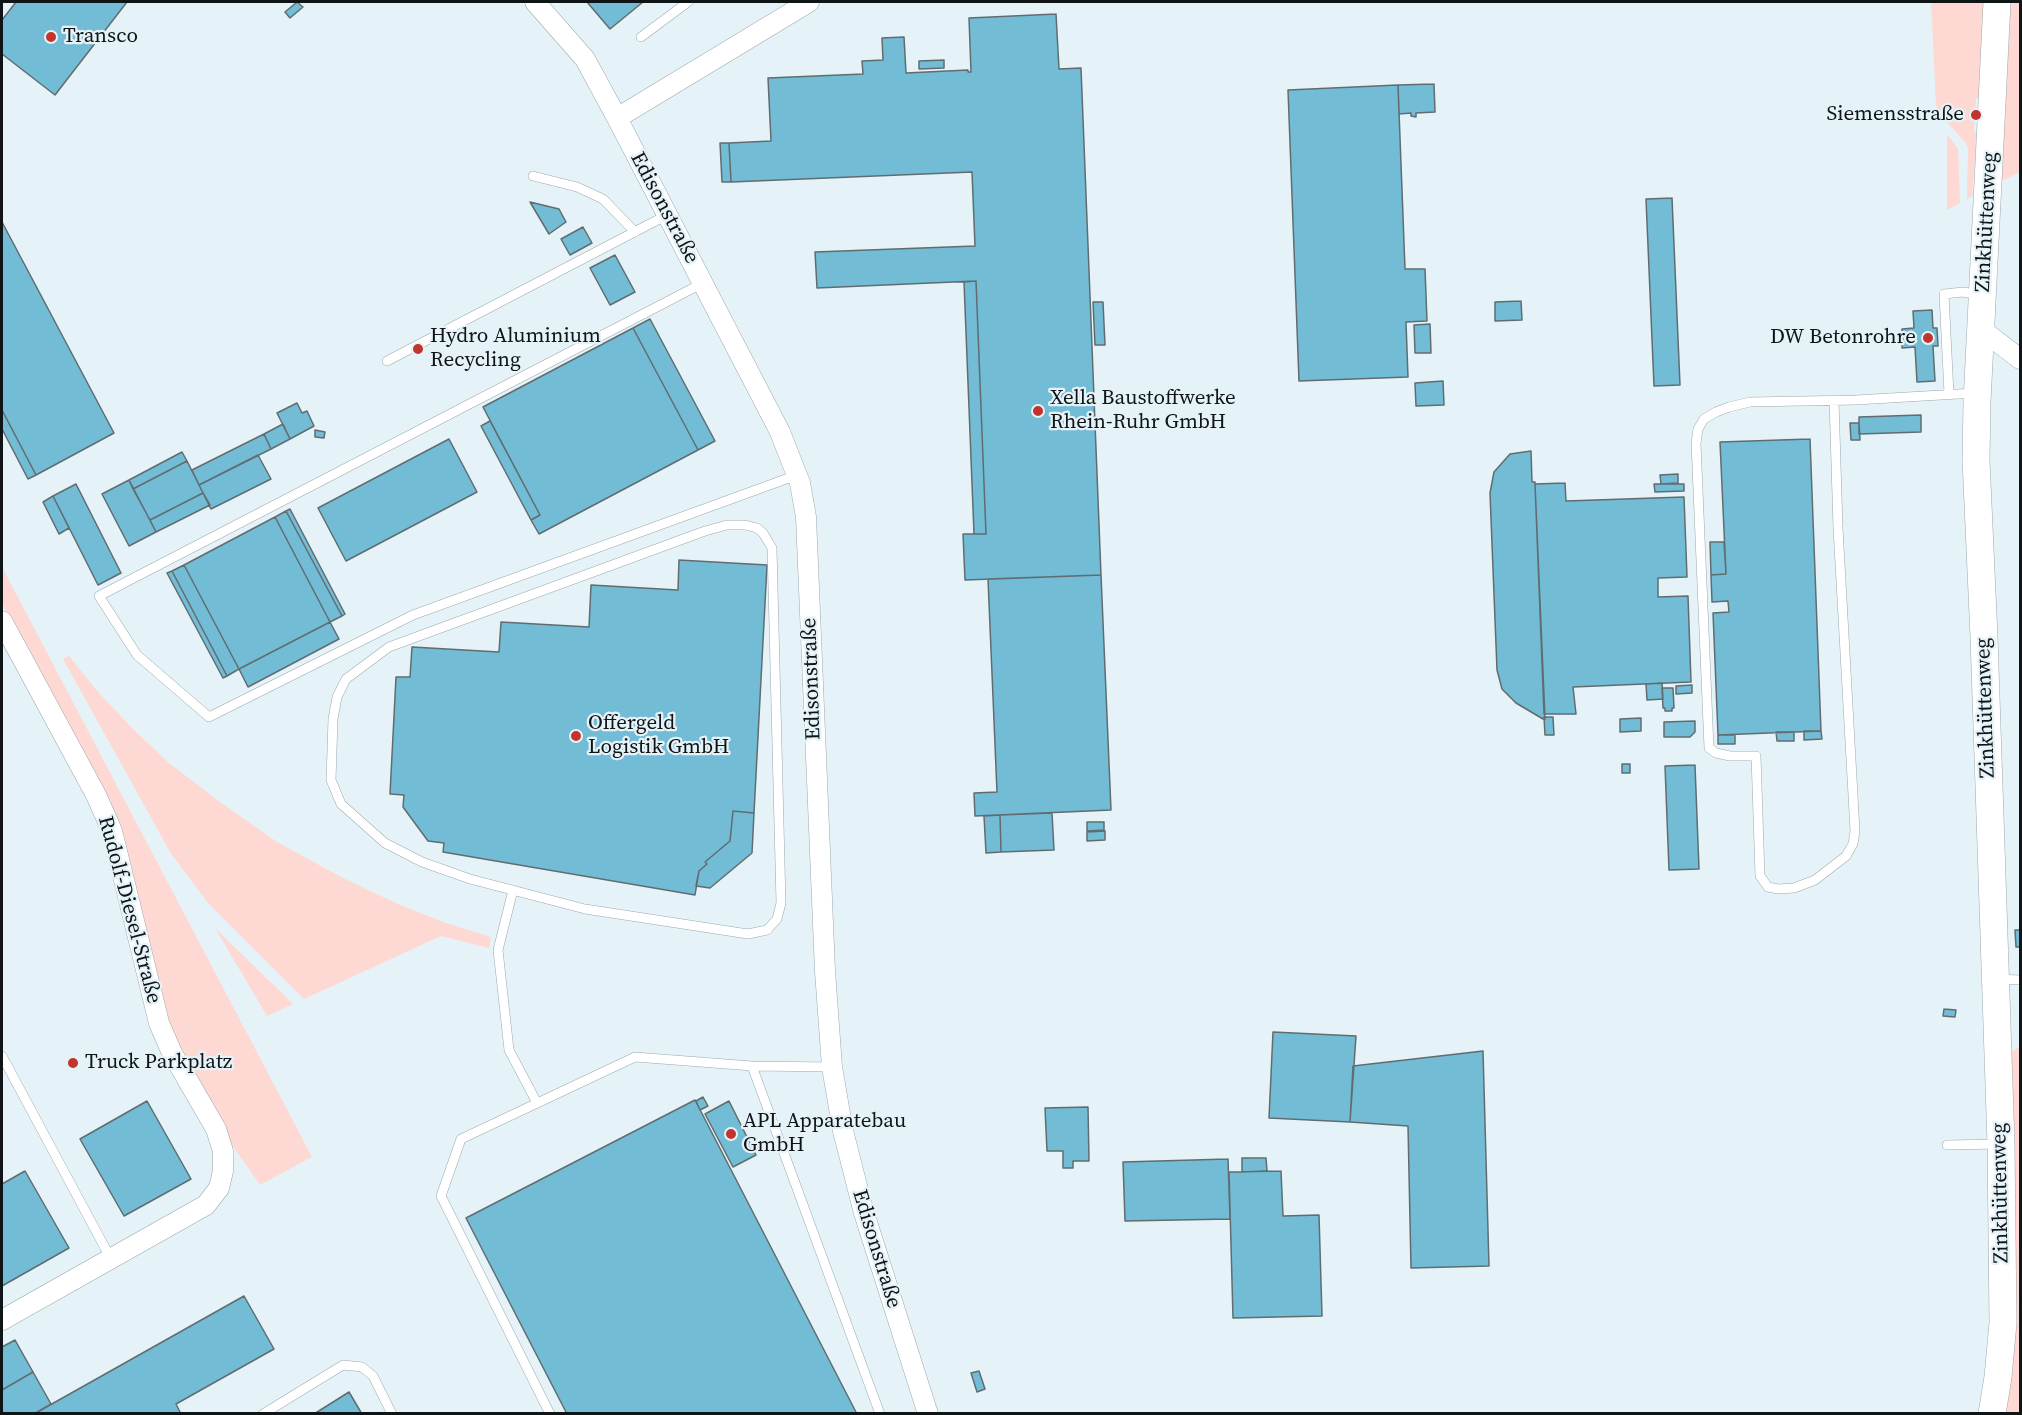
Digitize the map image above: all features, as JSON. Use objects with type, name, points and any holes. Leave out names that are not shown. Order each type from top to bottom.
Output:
[{"type":"street","name":"Edisonstraße","points":[[535,2],[585,59],[780,432],[797,475],[806,517],[823,947],[832,1067],[843,1131],[864,1213],[928,1413]]},
{"type":"street","name":"Zinkhüttenweg","points":[[1992,1413],[2004,1323],[2001,1144],[2008,979],[1984,638],[1976,460],[1977,393],[1997,2]]},
{"type":"street","points":[[617,118],[804,3]]},
{"type":"street","points":[[1981,329],[2020,359]]},
{"type":"street","name":"Rudolf-Diesel-Straße","points":[[2,621],[96,795],[112,831],[159,1023],[172,1053],[216,1129],[223,1151],[223,1171],[219,1188],[206,1205],[111,1258]]},
{"type":"street","points":[[2,1320],[111,1258]]},
{"type":"lane","points":[[641,37],[688,2]]},
{"type":"lane","points":[[533,176],[577,187],[603,199],[635,232]]},
{"type":"lane","points":[[387,361],[667,215]]},
{"type":"lane","points":[[703,283],[99,596],[137,656],[209,717],[413,615],[797,475]]},
{"type":"lane","points":[[1949,394],[1944,294],[1963,292],[1983,295]]},
{"type":"lane","points":[[1834,400],[1838,528],[1855,831],[1853,844],[1846,856],[1815,880],[1794,888],[1778,889],[1768,887],[1760,876],[1756,756],[1730,756],[1716,753],[1709,748],[1696,443],[1698,429],[1704,419],[1729,407],[1750,402],[1977,393]]},
{"type":"lane","points":[[727,525],[757,528],[772,548],[773,564],[782,903],[777,919],[768,930],[748,934],[585,909],[513,890],[470,879],[422,862],[385,843],[341,804],[331,780],[333,719],[337,697],[346,679],[389,646],[705,531],[727,525]]},
{"type":"lane","points":[[513,890],[498,950],[506,1028],[509,1050],[537,1103]]},
{"type":"lane","points":[[2,1056],[111,1258]]},
{"type":"lane","points":[[550,1413],[441,1196],[461,1139],[634,1057],[752,1066],[832,1067]]},
{"type":"lane","points":[[752,1066],[880,1413]]},
{"type":"lane","points":[[1947,1145],[2001,1144]]},
{"type":"lane","points":[[263,1413],[343,1365],[362,1367],[373,1377],[392,1413]]},
{"type":"shaded area","points":[[1931,2],[1987,2],[1984,83],[1979,83],[1979,98],[1976,98],[1974,132],[1977,133],[1972,196],[1967,199],[1968,148],[1939,114],[1936,105]]},
{"type":"shaded area","points":[[2009,2],[2020,2],[2020,172],[2000,182]]},
{"type":"shaded area","points":[[1947,134],[1958,149],[1960,203],[1947,210]]},
{"type":"shaded area","points":[[2,567],[312,1157],[260,1185],[230,1142],[165,1016],[100,783],[2,603]]},
{"type":"shaded area","points":[[69,656],[98,692],[169,763],[277,842],[343,878],[400,905],[491,937],[489,948],[441,936],[304,999],[208,903],[170,852],[63,659]]},
{"type":"shaded area","points":[[215,928],[293,1004],[267,1016]]},
{"type":"shaded area","points":[[2020,1047],[2020,1413],[2002,1414],[2009,1053]]},
{"type":"building","name":"Transco","points":[[16,2],[127,2],[55,95],[2,54],[2,20]]},
{"type":"building","points":[[297,2],[303,7],[290,18],[285,12]]},
{"type":"building","points":[[587,2],[643,2],[610,29]]},
{"type":"building","name":"Xella Baustoffwerke Rhein-Ruhr GmbH","points":[[1056,14],[1059,69],[1081,68],[1101,575],[965,580],[963,534],[986,534],[976,281],[817,288],[815,252],[975,246],[972,172],[731,182],[729,143],[771,141],[768,78],[863,74],[862,61],[883,60],[882,38],[904,37],[906,73],[968,70],[971,72],[969,18]]},
{"type":"building","points":[[944,60],[944,68],[919,69],[919,61]]},
{"type":"building","points":[[1434,84],[1435,112],[1416,113],[1416,117],[1411,116],[1411,113],[1399,114],[1398,85]]},
{"type":"building","points":[[1398,85],[1405,269],[1425,269],[1427,321],[1406,322],[1408,377],[1299,381],[1288,90]]},
{"type":"building","points":[[720,143],[729,143],[731,182],[722,182]]},
{"type":"building","points":[[1672,198],[1680,385],[1654,386],[1646,199]]},
{"type":"building","points":[[530,202],[559,209],[566,222],[549,234]]},
{"type":"building","points":[[2,222],[114,433],[36,475],[2,410]]},
{"type":"building","points":[[583,227],[592,243],[570,255],[561,239]]},
{"type":"building","points":[[615,255],[635,292],[610,305],[590,268]]},
{"type":"building","points":[[976,281],[986,534],[974,534],[964,282]]},
{"type":"building","points":[[1521,301],[1522,320],[1495,321],[1495,302]]},
{"type":"building","points":[[1093,302],[1103,302],[1105,345],[1095,345]]},
{"type":"building","points":[[1932,310],[1933,328],[1937,328],[1938,346],[1933,346],[1935,381],[1917,382],[1915,347],[1902,348],[1902,329],[1914,328],[1913,311]]},
{"type":"building","points":[[650,319],[715,441],[698,450],[633,328]]},
{"type":"building","points":[[1430,324],[1431,353],[1415,353],[1414,325]]},
{"type":"building","points":[[633,328],[698,450],[539,534],[531,520],[540,515],[483,407]]},
{"type":"building","points":[[1443,381],[1444,405],[1416,406],[1415,383]]},
{"type":"building","points":[[297,403],[302,413],[307,411],[314,426],[290,439],[277,413]]},
{"type":"building","points":[[2,410],[36,475],[28,479],[2,429]]},
{"type":"building","points":[[1921,415],[1921,432],[1859,434],[1859,417]]},
{"type":"building","points":[[490,421],[540,515],[531,520],[481,426]]},
{"type":"building","points":[[1850,423],[1859,423],[1860,440],[1851,440]]},
{"type":"building","points":[[283,424],[290,439],[271,449],[264,434]]},
{"type":"building","points":[[315,430],[325,432],[324,438],[315,437]]},
{"type":"building","points":[[264,434],[271,449],[199,485],[192,470]]},
{"type":"building","points":[[449,439],[477,492],[346,561],[318,508]]},
{"type":"building","points":[[1810,439],[1821,731],[1718,735],[1713,613],[1729,612],[1728,601],[1712,602],[1711,575],[1726,574],[1720,442]]},
{"type":"building","points":[[1531,451],[1532,482],[1535,482],[1545,719],[1516,703],[1502,689],[1497,670],[1490,493],[1494,472],[1510,454]]},
{"type":"building","points":[[182,452],[187,461],[133,489],[129,480]]},
{"type":"building","points":[[258,455],[271,479],[211,509],[199,485]]},
{"type":"building","points":[[187,461],[203,493],[150,520],[133,489]]},
{"type":"building","points":[[1678,474],[1678,483],[1661,484],[1660,475]]},
{"type":"building","points":[[129,480],[156,532],[129,546],[102,494]]},
{"type":"building","points":[[1565,483],[1566,501],[1684,497],[1687,577],[1658,578],[1658,597],[1688,596],[1691,682],[1573,687],[1576,714],[1544,714],[1535,484]]},
{"type":"building","points":[[76,484],[121,573],[98,585],[53,496]]},
{"type":"building","points":[[1654,484],[1684,484],[1684,491],[1655,492]]},
{"type":"building","points":[[203,493],[210,505],[156,532],[150,520]]},
{"type":"building","points":[[53,496],[69,528],[59,534],[43,502]]},
{"type":"building","points":[[290,509],[345,614],[342,616],[286,511]]},
{"type":"building","points":[[286,511],[342,616],[330,622],[275,517]]},
{"type":"building","points":[[275,517],[330,622],[239,669],[184,565]]},
{"type":"building","points":[[1710,542],[1724,542],[1726,574],[1711,575]]},
{"type":"building","name":"Offergeld Logistik GmbH","points":[[679,560],[767,565],[754,813],[733,811],[730,841],[705,862],[707,864],[699,871],[695,895],[443,852],[444,843],[428,841],[403,807],[404,795],[390,794],[396,677],[410,677],[412,647],[499,652],[501,622],[589,627],[591,585],[678,590]]},
{"type":"building","points":[[184,565],[239,669],[227,676],[172,571]]},
{"type":"building","points":[[172,571],[227,676],[223,678],[167,573]]},
{"type":"building","points":[[1101,575],[1111,810],[975,816],[974,793],[997,792],[988,579]]},
{"type":"building","points":[[330,622],[339,639],[248,687],[239,669]]},
{"type":"building","points":[[1662,683],[1663,699],[1647,700],[1646,684]]},
{"type":"building","points":[[1692,685],[1692,693],[1676,694],[1676,686]]},
{"type":"building","points":[[1662,688],[1673,688],[1674,708],[1672,711],[1665,711],[1663,708]]},
{"type":"building","points":[[1544,717],[1553,717],[1554,735],[1545,735]]},
{"type":"building","points":[[1641,718],[1641,731],[1620,732],[1620,719]]},
{"type":"building","points":[[1695,721],[1695,732],[1690,737],[1664,737],[1664,722]]},
{"type":"building","points":[[1804,731],[1821,731],[1822,739],[1804,740]]},
{"type":"building","points":[[1776,732],[1794,732],[1794,741],[1777,741]]},
{"type":"building","points":[[1718,735],[1735,735],[1735,744],[1718,744]]},
{"type":"building","points":[[1622,764],[1630,764],[1630,773],[1622,773]]},
{"type":"building","points":[[1695,765],[1699,869],[1669,870],[1665,766]]},
{"type":"building","points":[[733,811],[754,813],[752,853],[710,888],[696,886],[699,871],[707,864],[705,862],[730,841]]},
{"type":"building","points":[[1052,813],[1054,850],[1001,852],[1000,815]]},
{"type":"building","points":[[1000,815],[1001,852],[986,853],[984,816]]},
{"type":"building","points":[[1087,822],[1104,822],[1104,830],[1087,831]]},
{"type":"building","points":[[1105,831],[1105,840],[1087,841],[1087,832]]},
{"type":"building","points":[[2015,930],[2020,930],[2020,947],[2016,947]]},
{"type":"building","points":[[1944,1009],[1956,1010],[1955,1017],[1943,1016]]},
{"type":"building","points":[[1273,1032],[1356,1036],[1350,1122],[1269,1118]]},
{"type":"building","points":[[1483,1051],[1489,1266],[1411,1268],[1408,1126],[1350,1122],[1353,1066]]},
{"type":"building","points":[[703,1097],[708,1106],[700,1110],[696,1101]]},
{"type":"building","points":[[695,1100],[857,1414],[567,1414],[466,1218]]},
{"type":"building","points":[[147,1101],[191,1179],[124,1216],[80,1139]]},
{"type":"building","name":"APL Apparatebau GmbH","points":[[729,1101],[756,1155],[733,1167],[705,1114]]},
{"type":"building","points":[[1088,1107],[1089,1161],[1073,1161],[1073,1168],[1063,1168],[1063,1151],[1047,1151],[1045,1108]]},
{"type":"building","points":[[1242,1158],[1266,1158],[1267,1171],[1242,1172]]},
{"type":"building","points":[[1228,1159],[1230,1219],[1125,1221],[1123,1162]]},
{"type":"building","points":[[25,1171],[69,1248],[2,1286],[2,1184]]},
{"type":"building","points":[[1281,1171],[1283,1216],[1319,1215],[1322,1316],[1233,1318],[1229,1172]]},
{"type":"building","points":[[244,1296],[274,1349],[176,1404],[181,1414],[34,1414]]},
{"type":"building","points":[[15,1340],[33,1372],[2,1390],[2,1347]]},
{"type":"building","points":[[979,1371],[985,1389],[977,1392],[971,1373]]},
{"type":"building","points":[[33,1372],[51,1404],[34,1414],[2,1414],[2,1390]]},
{"type":"building","points":[[349,1392],[362,1414],[314,1414]]},
{"type":"place","name":"Transco","points":[[51,37]]},
{"type":"place","name":"Siemensstraße","points":[[1976,115]]},
{"type":"place","name":"DW Betonrohre","points":[[1928,338]]},
{"type":"place","name":"Hydro Aluminium Recycling","points":[[418,349]]},
{"type":"place","name":"Xella Baustoffwerke Rhein-Ruhr GmbH","points":[[1038,411]]},
{"type":"place","name":"Offergeld Logistik GmbH","points":[[576,736]]},
{"type":"place","name":"Truck Parkplatz","points":[[73,1063]]},
{"type":"place","name":"APL Apparatebau GmbH","points":[[731,1134]]}]
